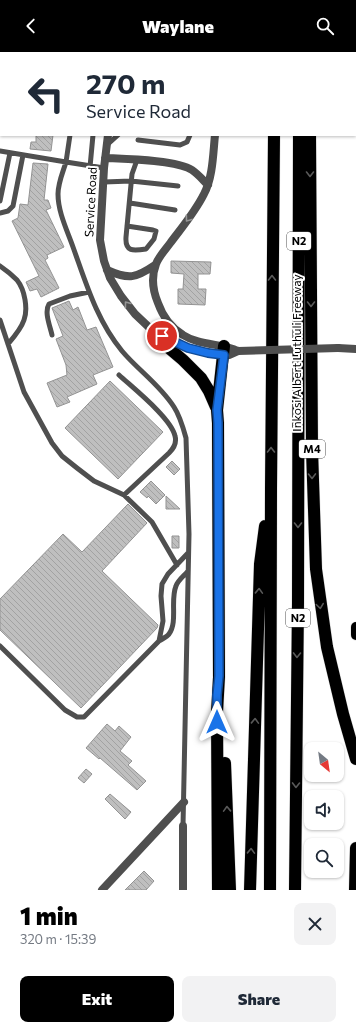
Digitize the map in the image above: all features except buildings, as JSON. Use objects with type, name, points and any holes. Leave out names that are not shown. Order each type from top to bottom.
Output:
[{"type":"highway","name":"N2","points":[[270,890],[274,136]]},
{"type":"highway","name":"N2","points":[[295,890],[298,588],[299,136]]},
{"type":"highway","name":"Inkosi Albert Luthuli Freeway","points":[[310,136],[312,442],[316,569],[327,647],[343,714],[356,759]]},
{"type":"highway","points":[[154,332],[201,378],[209,391],[217,410]]},
{"type":"highway","points":[[218,890],[216,712],[219,676],[217,410],[224,350]]},
{"type":"highway","points":[[250,890],[260,564],[271,489]]},
{"type":"highway","points":[[219,676],[223,715],[230,890]]},
{"type":"highway","points":[[355,890],[356,848]]},
{"type":"main road","points":[[356,627],[356,635]]},
{"type":"street","name":"Service Road","points":[[108,136],[104,168],[100,240],[104,261],[110,278],[126,302],[135,314],[154,332],[188,348],[208,353],[224,350],[228,346],[238,351],[342,348],[356,349]]},
{"type":"street","points":[[107,270],[131,277],[140,275],[155,265],[190,217],[208,186],[215,136]]},
{"type":"street","name":"Service Road","points":[[105,158],[167,163],[184,166],[195,173],[208,186]]},
{"type":"street","name":"Service Road","points":[[155,265],[153,279],[154,291],[161,312],[167,322],[175,330],[192,340],[224,350]]},
{"type":"street","name":"Service Road","points":[[342,348],[356,344]]},
{"type":"street","points":[[102,890],[184,802]]},
{"type":"street","points":[[183,826],[183,890]]},
{"type":"lane","points":[[70,136],[66,162],[60,181],[59,203],[63,219],[89,292],[98,313],[121,350],[174,407],[183,426],[188,449],[188,571],[183,826]]},
{"type":"lane","points":[[90,167],[93,136]]},
{"type":"lane","points":[[107,145],[117,136]]},
{"type":"lane","points":[[138,140],[180,145],[187,142],[190,136]]},
{"type":"lane","points":[[0,151],[90,167],[104,168]]},
{"type":"lane","points":[[0,202],[10,153]]},
{"type":"lane","points":[[0,213],[8,211],[13,206],[23,155]]},
{"type":"lane","points":[[127,226],[154,230],[156,231],[156,236],[147,248],[130,250],[128,248],[126,241],[127,226],[132,182],[132,174],[137,160]]},
{"type":"lane","points":[[104,182],[132,182],[178,186]]},
{"type":"lane","points":[[130,203],[175,210]]},
{"type":"lane","points":[[0,266],[17,280],[23,293],[25,305],[24,321],[8,344]]},
{"type":"lane","points":[[52,335],[47,306],[70,296],[89,292]]},
{"type":"lane","points":[[0,320],[24,392],[52,443],[62,456],[77,468],[94,480],[124,495],[152,522],[177,565]]},
{"type":"lane","points":[[119,374],[161,414],[173,430],[176,441],[175,446],[171,451],[124,495]]},
{"type":"lane","points":[[159,641],[163,628],[161,596],[162,584],[168,574],[188,554]]},
{"type":"lane","points":[[0,646],[65,710],[82,718],[89,713],[159,641],[171,631],[173,624],[174,590],[177,583],[188,571]]},
{"type":"route","points":[[162,336],[188,348],[224,355],[217,410],[219,676],[217,722]]}]
